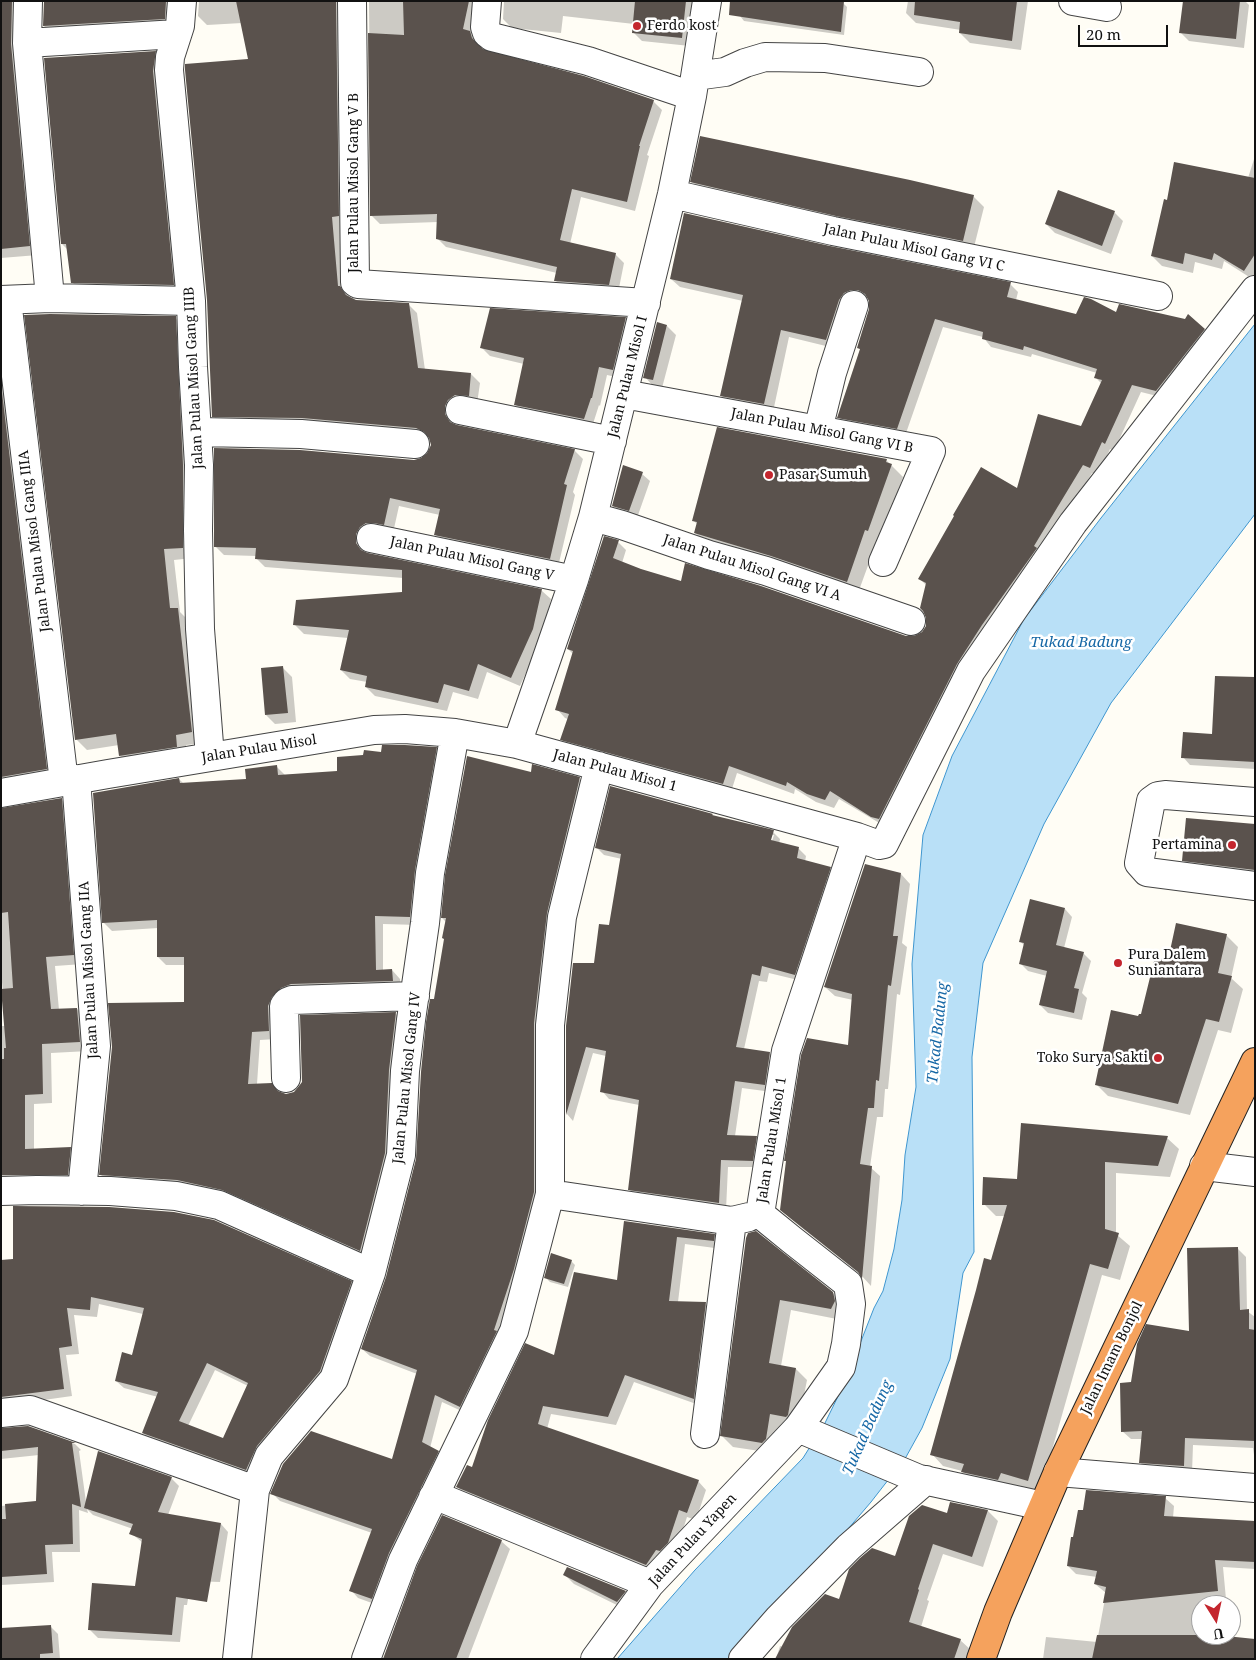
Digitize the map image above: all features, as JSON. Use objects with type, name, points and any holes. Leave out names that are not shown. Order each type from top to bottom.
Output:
[{"type":"highway","name":"Jalan Imam Bonjol","points":[[981,1659],[998,1612],[1058,1472],[1204,1166],[1252,1073]]},
{"type":"street","points":[[28,1],[27,43],[50,298]]},
{"type":"street","name":"Jalan Pulau Misol Gang IIIB","points":[[182,1],[180,26],[170,57],[169,70],[191,301],[193,367],[200,465],[198,530],[200,629],[210,757]]},
{"type":"street","name":"Jalan Pulau Misol Gang V B","points":[[352,1],[355,282],[358,284],[646,304]]},
{"type":"street","points":[[487,1],[485,27],[488,34],[492,37],[694,86],[745,63],[765,57],[825,58],[919,72]]},
{"type":"street","name":"Jalan Pulau Misol I","points":[[518,744],[574,580],[593,517],[672,194],[694,86],[707,1]]},
{"type":"street","points":[[1073,1],[1106,7]]},
{"type":"street","points":[[27,43],[177,34]]},
{"type":"street","name":"Jalan Pulau Misol Gang VI C","points":[[672,194],[833,231],[1158,296]]},
{"type":"street","name":"Jalan Pulau Misol 1","points":[[518,744],[856,837],[879,845],[884,844],[972,671],[1073,523],[1255,290]]},
{"type":"street","points":[[4,300],[50,298],[191,301]]},
{"type":"street","name":"Jalan Pulau Misol Gang IIIA","points":[[4,300],[70,780]]},
{"type":"street","points":[[818,430],[832,373],[854,305]]},
{"type":"street","name":"Jalan Pulau Misol Gang VI B","points":[[624,394],[931,451],[883,562]]},
{"type":"street","points":[[460,410],[612,441]]},
{"type":"street","points":[[198,432],[301,434],[415,444]]},
{"type":"street","name":"Jalan Pulau Misol Gang VI A","points":[[593,517],[622,524],[709,555],[766,571],[911,620]]},
{"type":"street","name":"Jalan Pulau Misol Gang V","points":[[371,538],[574,580]]},
{"type":"street","name":"Jalan Pulau Misol","points":[[1,793],[388,728],[456,733],[518,744]]},
{"type":"street","name":"Jalan Pulau Misol Gang IV","points":[[237,1659],[255,1490],[269,1456],[334,1379],[371,1273],[401,1155],[405,1071],[430,874],[456,733]]},
{"type":"street","points":[[366,1659],[403,1560],[514,1331],[550,1194],[550,1025],[562,917],[599,766]]},
{"type":"street","name":"Jalan Pulau Misol Gang IIA","points":[[70,780],[96,1046],[82,1191]]},
{"type":"street","points":[[1255,802],[1158,796],[1151,801],[1139,863],[1146,872],[1255,886]]},
{"type":"street","name":"Jalan Pulau Misol 1","points":[[807,1431],[841,1367],[851,1304],[850,1293],[848,1284],[760,1214],[786,1051],[856,837]]},
{"type":"street","points":[[286,1078],[284,1006],[287,1002],[292,1000],[415,996]]},
{"type":"street","points":[[1204,1166],[1255,1172]]},
{"type":"street","points":[[1,1191],[82,1191],[176,1196],[218,1205],[371,1273]]},
{"type":"street","points":[[550,1194],[732,1221],[760,1214]]},
{"type":"street","points":[[705,1434],[732,1221]]},
{"type":"street","points":[[1,1413],[30,1410],[255,1490]]},
{"type":"street","points":[[807,1431],[922,1480],[1043,1506]]},
{"type":"street","name":"Jalan Pulau Yapen","points":[[595,1659],[650,1584],[807,1431]]},
{"type":"street","points":[[1058,1472],[1255,1488]]},
{"type":"street","points":[[743,1659],[778,1618],[849,1546],[922,1480]]},
{"type":"street","points":[[433,1497],[444,1499],[650,1584]]},
{"type":"water","name":"Tukad Badung","points":[[1255,324],[1255,514],[1111,703],[1044,824],[983,963],[972,1057],[974,1252],[963,1273],[950,1359],[922,1428],[906,1457],[871,1502],[737,1659],[617,1659],[695,1570],[803,1458],[825,1423],[845,1382],[874,1308],[883,1291],[894,1249],[902,1200],[905,1155],[916,1087],[912,964],[923,835],[952,756],[1024,619],[1101,518]]},
{"type":"building","points":[[1,1],[12,1],[11,44],[30,246],[1,249]]},
{"type":"building","points":[[44,1],[166,1],[165,19],[43,26]]},
{"type":"building","points":[[236,1],[336,1],[339,216],[332,217],[338,286],[346,295],[356,300],[409,303],[418,368],[471,373],[469,396],[455,395],[448,400],[445,406],[445,414],[450,422],[575,449],[564,484],[567,485],[550,559],[434,535],[440,509],[390,498],[384,525],[366,523],[360,527],[356,534],[356,543],[361,550],[368,553],[542,589],[533,629],[511,678],[478,664],[469,691],[444,684],[438,703],[365,687],[367,676],[340,670],[349,630],[293,625],[296,600],[402,592],[402,570],[255,559],[256,548],[214,547],[214,448],[300,450],[414,460],[421,458],[427,453],[431,445],[429,438],[424,432],[416,428],[302,418],[212,417],[207,300],[185,64],[248,59]]},
{"type":"building","points":[[403,1],[469,1],[463,29],[470,31],[472,38],[483,49],[584,76],[654,100],[639,146],[627,202],[572,189],[560,240],[616,253],[609,285],[554,281],[557,267],[436,239],[437,214],[370,216],[368,33],[404,35]]},
{"type":"building","points":[[635,1],[686,1],[682,38],[632,33]]},
{"type":"building","points":[[730,1],[844,1],[841,32],[729,15]]},
{"type":"building","points":[[915,1],[1017,1],[1012,41],[959,33],[960,22],[914,15]]},
{"type":"building","points":[[1183,1],[1240,1],[1236,39],[1179,33]]},
{"type":"building","points":[[156,51],[153,71],[174,285],[71,283],[66,244],[61,244],[44,58]]},
{"type":"building","points":[[700,136],[974,195],[963,241],[836,216],[690,182]]},
{"type":"building","points":[[1174,162],[1255,178],[1255,254],[1244,271],[1214,253],[1212,260],[1185,253],[1183,264],[1151,256],[1164,199],[1167,200]]},
{"type":"building","points":[[1058,190],[1115,211],[1102,246],[1045,224]]},
{"type":"building","points":[[684,213],[830,246],[1011,282],[1007,297],[1076,314],[1084,297],[1116,312],[1119,304],[1185,319],[1188,314],[1205,329],[1156,391],[1132,385],[1105,444],[1102,442],[1090,468],[1083,465],[1034,546],[1037,548],[982,625],[957,664],[879,819],[871,817],[830,791],[825,800],[807,794],[787,782],[786,786],[729,766],[723,784],[560,740],[569,714],[555,710],[573,651],[567,649],[604,536],[619,540],[613,558],[641,569],[681,581],[685,563],[761,586],[906,636],[914,636],[922,632],[926,626],[926,618],[920,608],[926,583],[918,579],[981,467],[1017,488],[1038,414],[1081,426],[1102,380],[1094,378],[1097,369],[1024,346],[1023,350],[982,339],[983,332],[935,319],[897,429],[837,418],[860,349],[857,348],[869,309],[869,301],[865,294],[858,290],[851,290],[844,293],[839,300],[826,340],[781,330],[764,404],[720,396],[743,295],[670,279]]},
{"type":"building","points":[[490,308],[626,317],[613,370],[599,367],[592,398],[584,419],[514,405],[524,358],[480,348]]},
{"type":"building","points":[[24,315],[176,316],[183,465],[183,548],[164,549],[170,608],[178,608],[192,732],[176,735],[177,747],[119,756],[116,734],[75,740]]},
{"type":"building","points":[[657,322],[667,325],[653,380],[643,378]]},
{"type":"building","points":[[1,384],[47,769],[1,777]]},
{"type":"building","points":[[717,427],[887,459],[886,462],[892,464],[868,531],[865,530],[847,582],[771,556],[694,533],[697,522],[692,521]]},
{"type":"building","points":[[623,465],[643,472],[629,511],[612,506]]},
{"type":"building","points":[[283,666],[288,713],[265,715],[261,668]]},
{"type":"building","points":[[1215,676],[1255,677],[1255,762],[1181,758],[1183,732],[1212,734]]},
{"type":"building","points":[[382,745],[437,747],[415,870],[410,917],[375,916],[376,970],[392,969],[393,981],[291,984],[281,988],[272,997],[268,1006],[269,1031],[252,1032],[248,1084],[272,1083],[278,1091],[286,1094],[294,1092],[299,1086],[302,1082],[300,1015],[396,1012],[389,1070],[385,1153],[360,1251],[222,1190],[177,1180],[99,1175],[112,1047],[108,1003],[184,1002],[184,957],[157,957],[157,920],[102,923],[93,793],[179,778],[180,783],[246,779],[245,769],[277,765],[278,775],[337,771],[337,757],[363,755],[364,750],[381,752]]},
{"type":"building","points":[[467,756],[531,772],[532,764],[580,777],[547,913],[534,1023],[534,1192],[514,1269],[494,1330],[497,1331],[460,1407],[435,1395],[422,1442],[439,1451],[389,1553],[372,1599],[349,1591],[372,1529],[270,1494],[283,1464],[311,1431],[392,1459],[417,1370],[361,1349],[386,1277],[416,1159],[426,1022],[430,999],[434,999],[444,939],[442,938],[446,918],[441,918],[445,875]]},
{"type":"building","points":[[610,786],[712,815],[774,830],[771,840],[799,847],[797,858],[831,867],[795,975],[762,966],[760,976],[752,974],[736,1047],[770,1052],[765,1085],[735,1081],[727,1135],[757,1136],[753,1161],[721,1160],[719,1203],[628,1190],[639,1100],[600,1092],[606,1051],[586,1047],[566,1115],[566,1026],[573,963],[594,963],[599,924],[609,925],[621,854],[595,848]]},
{"type":"building","points":[[62,798],[74,955],[46,957],[51,1009],[77,1008],[80,1042],[42,1044],[43,1094],[25,1095],[25,1149],[71,1147],[68,1175],[1,1175],[1,1059],[4,1059],[4,1048],[6,1048],[1,989],[13,988],[8,912],[1,913],[1,808]]},
{"type":"building","points":[[1186,818],[1255,824],[1255,870],[1182,861]]},
{"type":"building","points":[[865,864],[901,873],[893,936],[898,936],[891,986],[888,985],[879,1081],[876,1080],[874,1108],[868,1108],[860,1164],[872,1166],[862,1279],[858,1272],[780,1210],[786,1161],[784,1161],[801,1055],[807,1038],[848,1045],[852,994],[824,987]]},
{"type":"building","points":[[1030,899],[1065,908],[1056,945],[1084,952],[1074,988],[1079,989],[1074,1013],[1039,1005],[1047,971],[1019,964],[1024,943],[1019,942]]},
{"type":"building","points":[[1176,923],[1227,934],[1218,973],[1232,976],[1219,1022],[1206,1019],[1178,1104],[1095,1085],[1111,1010],[1138,1016],[1141,1014],[1155,957],[1168,960]]},
{"type":"building","points":[[1021,1123],[1168,1136],[1158,1166],[1105,1162],[1105,1229],[1119,1233],[1108,1269],[1090,1264],[1028,1481],[1001,1473],[998,1480],[961,1472],[964,1464],[930,1455],[984,1258],[991,1260],[1007,1205],[982,1205],[983,1177],[1017,1179]]},
{"type":"building","points":[[13,1206],[109,1207],[174,1212],[214,1220],[352,1281],[320,1371],[257,1446],[246,1470],[142,1433],[158,1392],[115,1381],[122,1352],[132,1355],[144,1308],[91,1297],[90,1310],[67,1308],[72,1346],[59,1348],[64,1389],[1,1397],[1,1260],[13,1259]],"holes":[[[207,1363],[248,1383],[223,1438],[179,1421]]]},
{"type":"building","points":[[624,1221],[715,1234],[714,1241],[677,1237],[669,1301],[706,1302],[694,1399],[625,1375],[608,1417],[543,1406],[538,1424],[699,1480],[687,1513],[679,1510],[668,1543],[660,1551],[656,1550],[646,1565],[456,1487],[467,1465],[472,1467],[488,1420],[525,1343],[554,1355],[574,1272],[617,1280]]},
{"type":"building","points":[[756,1231],[833,1292],[835,1301],[831,1309],[780,1300],[769,1363],[796,1368],[788,1415],[786,1417],[770,1414],[766,1439],[762,1443],[720,1436],[746,1238],[748,1233]]},
{"type":"building","points":[[1238,1247],[1240,1310],[1249,1309],[1249,1329],[1255,1330],[1255,1441],[1185,1438],[1184,1466],[1139,1463],[1142,1431],[1121,1432],[1120,1383],[1131,1382],[1137,1344],[1146,1324],[1189,1331],[1187,1248]]},
{"type":"building","points":[[551,1253],[572,1260],[564,1284],[544,1278]]},
{"type":"building","points":[[28,1426],[76,1443],[72,1443],[81,1507],[72,1504],[73,1544],[45,1545],[47,1574],[1,1577],[1,1519],[6,1519],[5,1504],[36,1501],[38,1447],[1,1451],[1,1428]]},
{"type":"building","points":[[98,1451],[172,1477],[158,1512],[221,1523],[207,1602],[176,1597],[172,1635],[88,1630],[92,1583],[135,1586],[142,1539],[129,1534],[133,1524],[84,1508]]},
{"type":"building","points":[[1086,1490],[1166,1496],[1164,1516],[1255,1521],[1255,1562],[1215,1560],[1218,1591],[1103,1603],[1106,1587],[1094,1584],[1097,1571],[1067,1566],[1071,1537],[1073,1537],[1078,1510],[1083,1510]]},
{"type":"building","points":[[950,1502],[988,1510],[972,1557],[933,1544],[909,1622],[961,1639],[954,1659],[775,1659],[792,1627],[825,1594],[839,1599],[849,1569],[860,1558],[872,1548],[895,1556],[909,1516],[922,1505],[947,1513]]},
{"type":"building","points":[[442,1515],[502,1540],[456,1659],[383,1659],[417,1566]]},
{"type":"building","points":[[567,1567],[626,1591],[617,1602],[563,1575]]},
{"type":"building","points":[[51,1625],[53,1653],[40,1654],[40,1659],[1,1659],[1,1628]]},
{"type":"building","points":[[1097,1635],[1191,1635],[1191,1645],[1241,1645],[1241,1638],[1255,1639],[1255,1659],[1092,1659]]},
{"type":"place","name":"Ferdo kost","points":[[637,26]]},
{"type":"place","name":"Pasar Sumuh","points":[[769,475]]},
{"type":"place","name":"Pertamina","points":[[1232,845]]},
{"type":"place","name":"Pura Dalem Suniantara","points":[[1118,963]]},
{"type":"place","name":"Toko Surya Sakti","points":[[1158,1058]]}]
